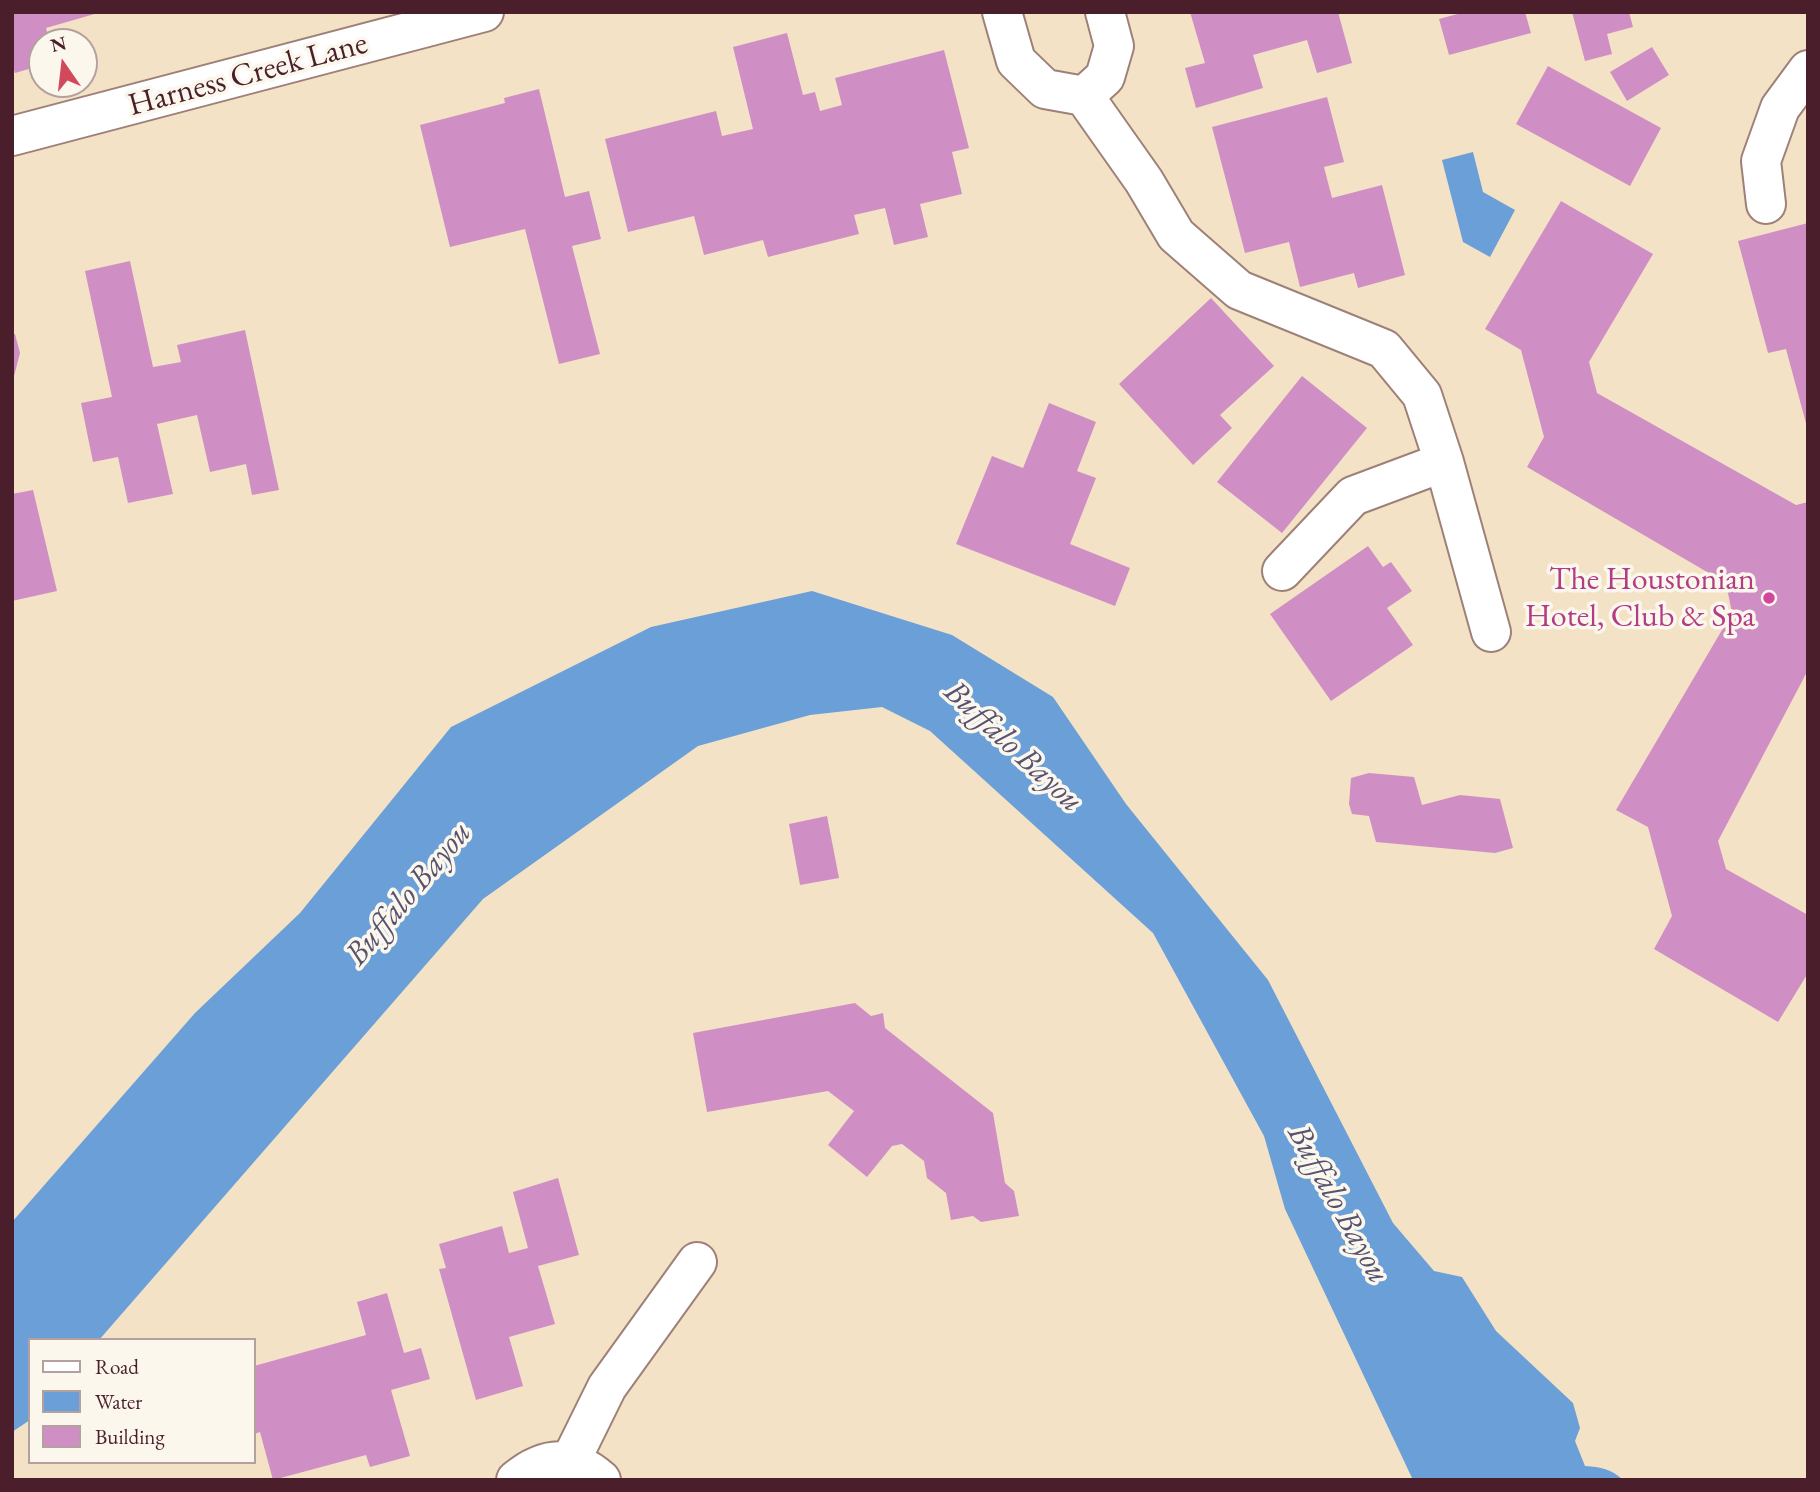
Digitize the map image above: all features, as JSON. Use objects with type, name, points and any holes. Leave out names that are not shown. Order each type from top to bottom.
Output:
[{"type":"street","name":"Harness Creek Lane","points":[[12,136],[484,12]]},
{"type":"street","points":[[1002,12],[1016,61],[1045,89],[1084,96],[1144,181],[1176,235],[1240,290],[1384,349],[1422,395],[1444,462],[1491,632]]},
{"type":"street","points":[[1084,96],[1105,77],[1114,46],[1105,12]]},
{"type":"street","points":[[1766,204],[1761,161],[1780,108],[1808,71]]},
{"type":"street","points":[[1282,571],[1353,496],[1444,462]]},
{"type":"street","points":[[516,1480],[531,1467],[550,1461],[586,1471],[607,1387],[697,1262]]},
{"type":"water","points":[[1473,152],[1483,192],[1515,210],[1490,257],[1463,242],[1442,160]]},
{"type":"water","name":"Buffalo Bayou","points":[[812,591],[952,635],[1053,697],[1126,804],[1268,980],[1393,1223],[1434,1271],[1462,1277],[1496,1331],[1573,1403],[1580,1428],[1575,1441],[1585,1466],[1606,1469],[1623,1480],[1413,1480],[1285,1209],[1264,1136],[1153,933],[930,731],[882,707],[810,715],[698,746],[483,899],[101,1338],[28,1338],[28,1421],[12,1432],[12,1222],[195,1013],[300,913],[451,727],[651,627]]},
{"type":"building","points":[[12,12],[98,12],[46,28],[28,28],[28,69],[15,73],[12,63]]},
{"type":"building","points":[[1190,12],[1338,12],[1352,63],[1317,73],[1307,40],[1253,55],[1263,88],[1196,108],[1185,68],[1205,63]]},
{"type":"building","points":[[1465,12],[1525,12],[1531,33],[1449,55],[1439,19]]},
{"type":"building","points":[[1572,12],[1629,12],[1633,27],[1607,34],[1612,54],[1585,61]]},
{"type":"building","points":[[787,33],[803,95],[815,92],[820,111],[842,105],[835,78],[944,50],[969,148],[952,152],[962,194],[920,204],[928,237],[894,245],[885,208],[854,215],[859,234],[768,257],[763,240],[704,255],[694,216],[628,232],[605,139],[716,111],[722,136],[753,129],[733,47]]},
{"type":"building","points":[[1652,47],[1669,75],[1627,101],[1610,72]]},
{"type":"building","points":[[1548,66],[1661,128],[1630,186],[1516,124]]},
{"type":"building","points":[[539,89],[565,197],[589,191],[601,239],[572,246],[600,354],[559,364],[525,229],[450,247],[420,125],[505,103],[504,98]]},
{"type":"building","points":[[1327,97],[1344,162],[1324,167],[1332,198],[1382,185],[1405,275],[1358,288],[1354,273],[1300,287],[1289,242],[1245,253],[1212,127]]},
{"type":"building","name":"The Houstonian Hotel, Club & Spa","points":[[1561,201],[1653,254],[1589,362],[1597,393],[1796,505],[1808,502],[1808,670],[1718,841],[1726,869],[1808,915],[1808,973],[1778,1022],[1654,949],[1672,916],[1648,827],[1616,810],[1732,613],[1726,583],[1527,467],[1544,437],[1521,350],[1485,329]]},
{"type":"building","points":[[1808,223],[1807,427],[1786,349],[1768,353],[1738,241]]},
{"type":"building","points":[[130,261],[153,367],[181,362],[177,345],[245,330],[279,490],[252,495],[246,464],[210,472],[197,415],[157,424],[173,494],[128,503],[118,457],[93,462],[81,403],[112,397],[85,271]]},
{"type":"building","points":[[1211,298],[1274,366],[1220,415],[1232,428],[1193,465],[1119,384]]},
{"type":"building","points":[[12,334],[15,334],[20,353],[13,380]]},
{"type":"building","points":[[1302,376],[1367,428],[1282,533],[1217,482]]},
{"type":"building","points":[[1049,403],[1096,422],[1077,471],[1096,478],[1070,544],[1130,568],[1115,606],[956,544],[992,456],[1023,468]]},
{"type":"building","points":[[33,490],[57,591],[12,601],[12,494]]},
{"type":"building","points":[[1368,546],[1383,567],[1391,562],[1412,591],[1387,608],[1413,645],[1331,701],[1270,614]]},
{"type":"building","points":[[1369,773],[1414,777],[1422,805],[1460,795],[1500,799],[1513,848],[1495,853],[1376,842],[1369,816],[1352,814],[1349,804],[1351,778]]},
{"type":"building","points":[[827,816],[839,878],[800,885],[789,824]]},
{"type":"building","points":[[855,1003],[871,1016],[883,1013],[885,1028],[993,1113],[1005,1183],[1014,1191],[1019,1216],[981,1222],[973,1216],[951,1220],[946,1193],[927,1178],[924,1161],[902,1144],[892,1146],[867,1177],[828,1145],[854,1111],[828,1091],[707,1112],[693,1033]]},
{"type":"building","points":[[558,1178],[579,1255],[538,1266],[555,1324],[509,1337],[523,1386],[476,1400],[439,1269],[446,1268],[439,1244],[502,1226],[509,1253],[528,1248],[513,1192]]},
{"type":"building","points":[[387,1293],[404,1353],[421,1348],[430,1379],[391,1390],[410,1456],[370,1467],[366,1455],[273,1480],[260,1432],[256,1433],[256,1365],[366,1335],[357,1302]]},
{"type":"place","name":"The Houstonian Hotel, Club & Spa","points":[[1769,598]]}]
